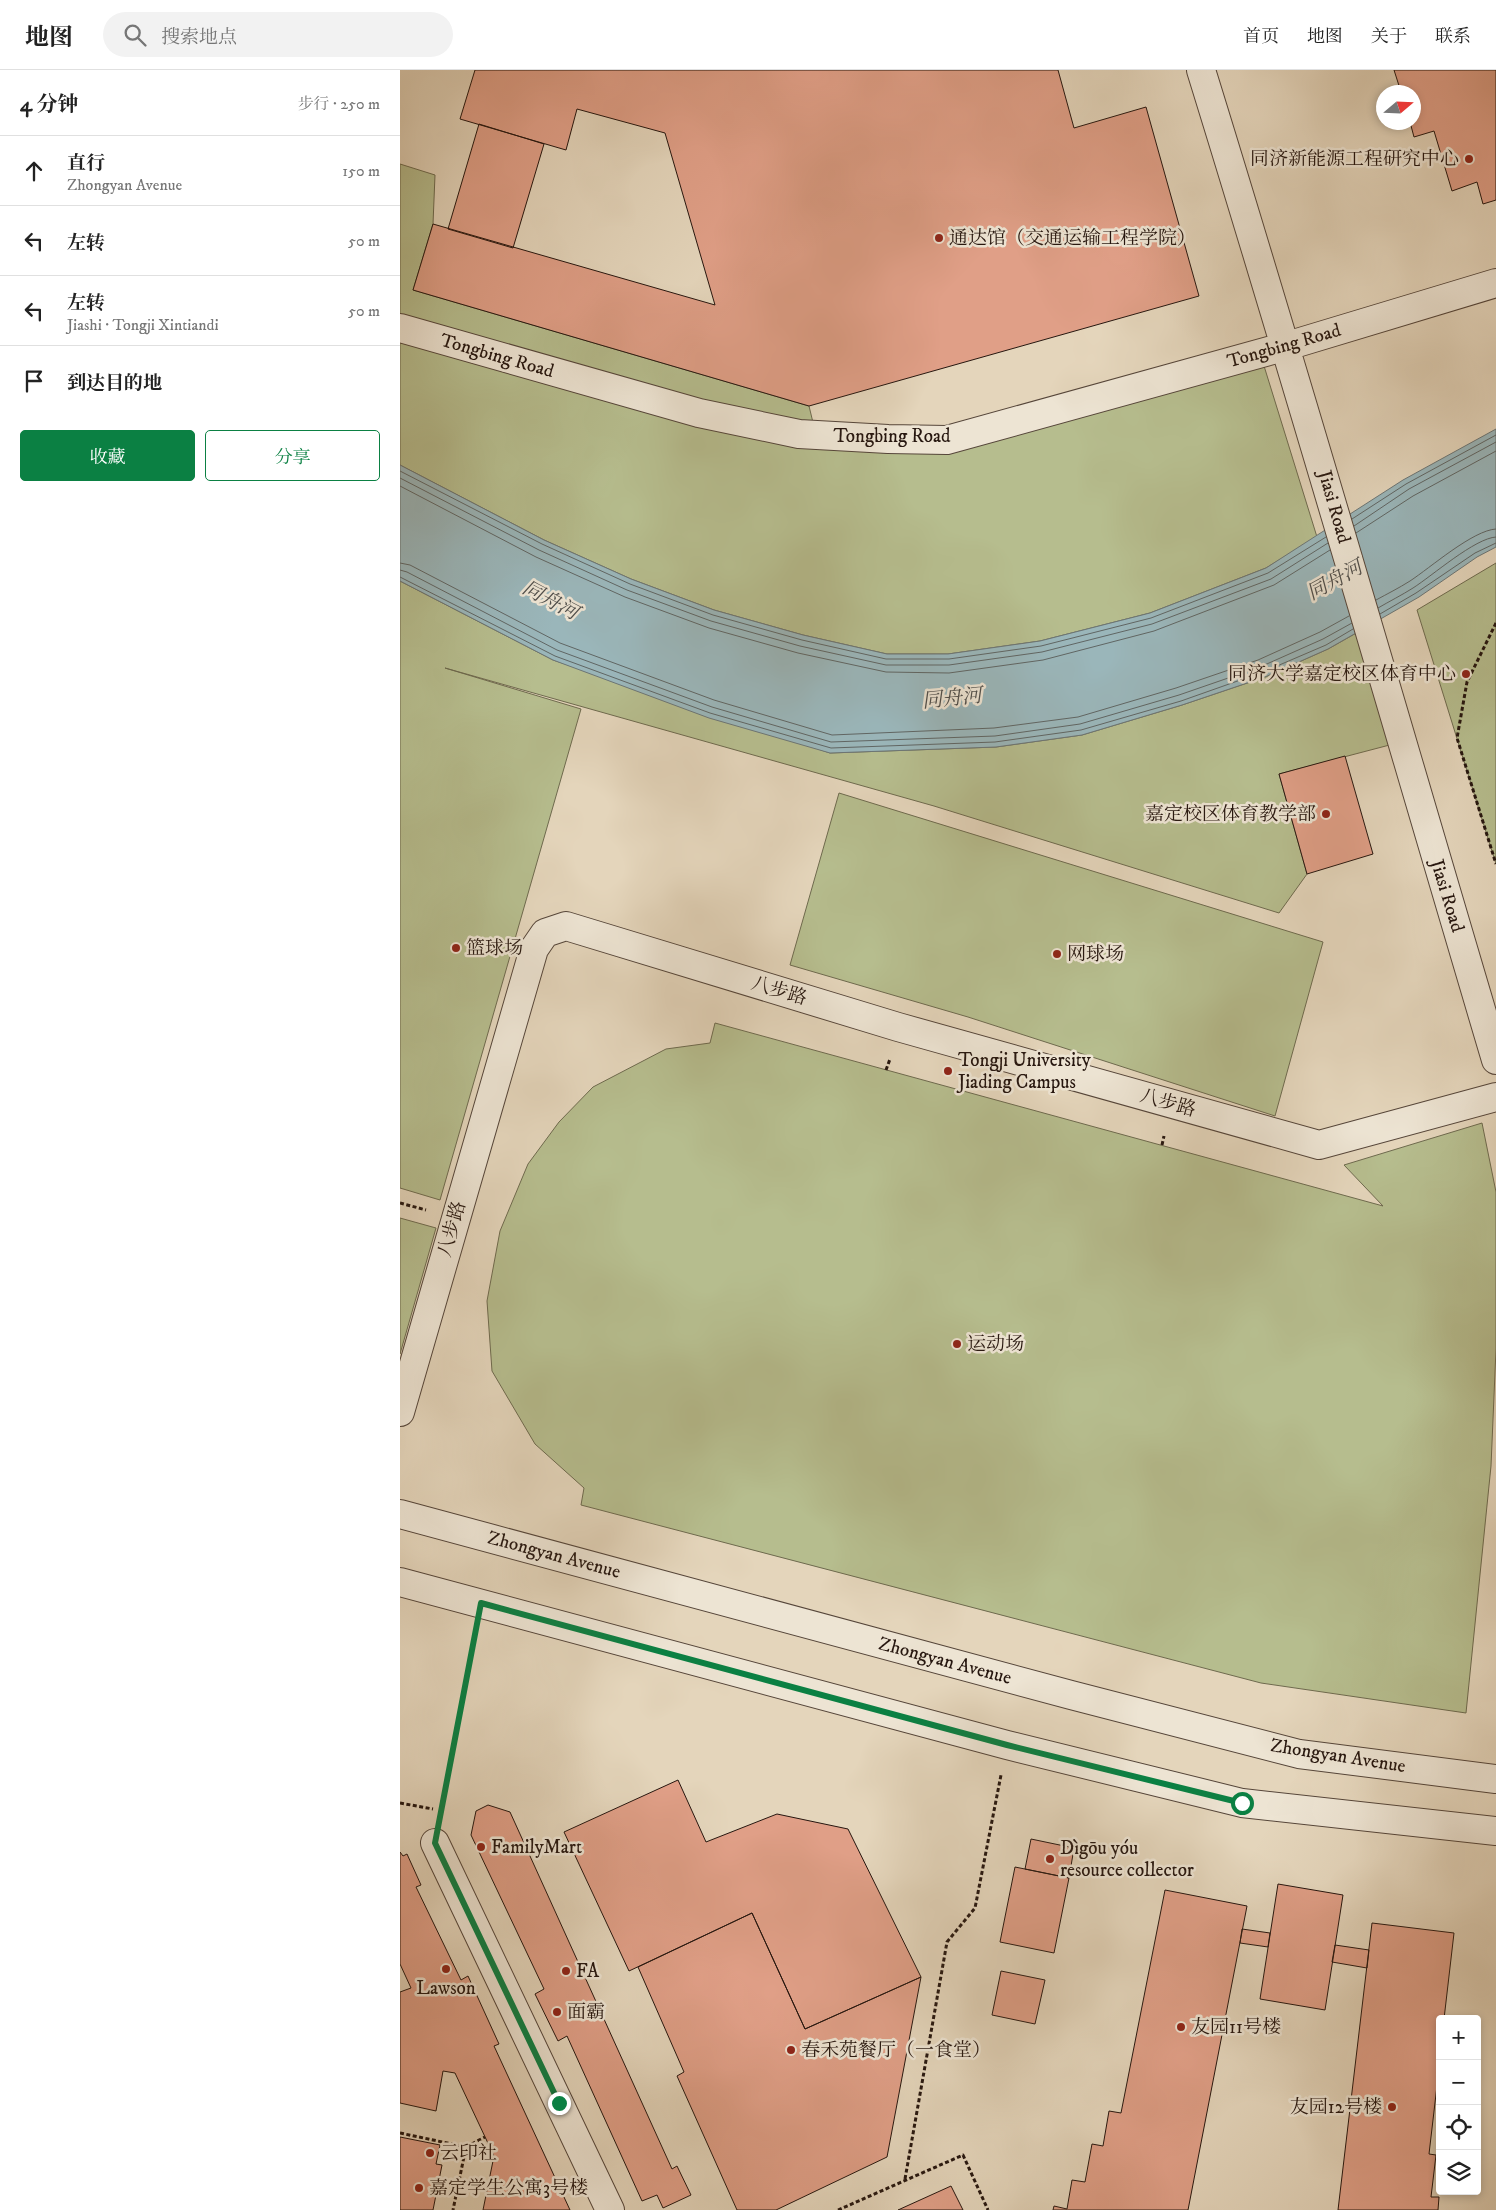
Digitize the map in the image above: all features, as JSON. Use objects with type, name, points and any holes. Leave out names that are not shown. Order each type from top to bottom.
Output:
[{"type":"street","name":"Jiasi Road","points":[[1201,70],[1287,346],[1378,664],[1496,1060]]},
{"type":"street","name":"Tongbing Road","points":[[400,328],[699,414],[799,434],[888,440],[947,440],[1287,346],[1496,283]]},
{"type":"street","name":"八步路","points":[[400,1412],[534,949],[545,933],[566,926],[916,1032],[1319,1145],[1496,1097]]},
{"type":"street","name":"Zhongyan Avenue","points":[[400,1514],[1071,1695],[1299,1754],[1496,1779]]},
{"type":"street","points":[[400,1582],[1007,1745],[1242,1803],[1496,1830]]},
{"type":"street","points":[[435,1843],[610,2210]]},
{"type":"path","points":[[1496,623],[1467,682],[1457,738],[1496,864]]},
{"type":"path","points":[[435,1843],[481,1603]]},
{"type":"path","points":[[905,2179],[947,1942],[975,1908],[1007,1745]]},
{"type":"path","points":[[400,1803],[441,1810]]},
{"type":"path","points":[[400,2133],[466,2147],[485,2137]]},
{"type":"path","points":[[453,2210],[466,2147]]},
{"type":"path","points":[[838,2210],[963,2155],[988,2210]]},
{"type":"green space","points":[[400,164],[435,175],[433,224],[413,290],[809,406],[816,435],[947,440],[1260,353],[1317,537],[1266,568],[1150,613],[1040,641],[948,654],[887,654],[803,635],[714,610],[631,579],[544,540],[400,465]]},
{"type":"green space","name":"同济大学嘉定校区体育中心","points":[[1496,563],[1496,864],[1417,610]]},
{"type":"green space","points":[[400,581],[553,660],[830,753],[996,747],[1082,735],[1182,705],[1265,677],[1328,649],[1367,627],[1401,742],[1279,774],[1307,874],[1279,913],[934,806],[445,668],[581,709],[440,1200],[400,1188]]},
{"type":"green space","name":"网球场","points":[[839,793],[1323,942],[1275,1116],[968,1017],[790,965]]},
{"type":"green space","points":[[715,1023],[1383,1206],[1344,1165],[1482,1123],[1496,1192],[1496,1349],[1491,1466],[1466,1713],[1261,1683],[581,1505],[584,1488],[535,1444],[492,1371],[487,1301],[500,1231],[528,1164],[559,1122],[593,1087],[666,1049],[710,1043]]},
{"type":"green space","points":[[400,1218],[436,1228],[400,1354]]},
{"type":"water","name":"同舟河","points":[[1496,429],[1496,547],[1477,557],[1419,597],[1328,649],[1265,677],[1182,705],[1082,735],[996,747],[830,753],[709,718],[553,660],[400,581],[400,465],[544,540],[631,579],[714,610],[803,635],[887,654],[948,654],[1040,641],[1150,613],[1266,568],[1403,480]]},
{"type":"building","name":"通达馆（交通运输工程学院）","points":[[475,70],[1058,70],[1074,128],[1146,107],[1199,296],[809,406],[413,290],[433,224],[715,305],[665,133],[577,109],[566,150],[460,119]]},
{"type":"building","name":"同济新能源工程研究中心","points":[[1394,70],[1496,70],[1496,200],[1483,204],[1477,182],[1452,191],[1434,131],[1414,137],[1412,130],[1421,130],[1421,85],[1399,85]]},
{"type":"building","points":[[479,124],[544,144],[513,248],[448,229]]},
{"type":"building","name":"嘉定校区体育教学部","points":[[1345,756],[1373,854],[1307,874],[1279,774]]},
{"type":"building","points":[[678,1780],[706,1842],[777,1814],[848,1829],[921,1977],[805,2029],[752,1913],[629,1971],[564,1832]]},
{"type":"building","points":[[488,1805],[510,1812],[672,2169],[677,2166],[691,2195],[663,2208],[657,2195],[642,2201],[567,2036],[558,2041],[535,1994],[544,1989],[471,1835],[476,1811]]},
{"type":"building","name":"Dìgōu yóu resource collector","points":[[1031,1839],[1074,1848],[1069,1878],[1025,1869]]},
{"type":"building","points":[[400,1852],[403,1856],[407,1854],[421,1885],[416,1887],[461,1980],[468,1976],[499,2044],[494,2046],[570,2210],[483,2210],[494,2156],[455,2073],[443,2071],[436,2111],[400,2103],[400,1992],[411,1988],[400,1964]]},
{"type":"building","points":[[1015,1867],[1069,1878],[1054,1953],[1000,1942]]},
{"type":"building","points":[[1278,1884],[1343,1895],[1325,2010],[1260,1999]]},
{"type":"building","name":"友园11号楼","points":[[1165,1890],[1247,1906],[1188,2210],[1053,2210],[1054,2206],[1067,2209],[1072,2180],[1085,2182],[1092,2144],[1103,2146],[1109,2111],[1121,2113]]},
{"type":"building","name":"春禾苑餐厅（一食堂）","points":[[752,1913],[805,2029],[921,1977],[887,2157],[776,2210],[737,2210],[677,2076],[684,2072],[638,1967]]},
{"type":"building","name":"友园12号楼","points":[[1372,1923],[1454,1933],[1444,2015],[1436,2015],[1436,2094],[1429,2154],[1436,2155],[1431,2197],[1439,2197],[1438,2210],[1338,2210]]},
{"type":"building","points":[[1242,1929],[1270,1933],[1268,1947],[1240,1943]]},
{"type":"building","points":[[1335,1945],[1369,1950],[1367,1968],[1332,1962]]},
{"type":"building","points":[[1001,1971],[1045,1980],[1035,2024],[992,2015]]},
{"type":"building","name":"嘉定学生公寓3号楼","points":[[400,2137],[440,2145],[436,2164],[442,2165],[433,2210],[400,2210]]},
{"type":"building","points":[[951,2186],[963,2210],[898,2210]]},
{"type":"place","name":"同济新能源工程研究中心","points":[[1469,159]]},
{"type":"place","name":"通达馆（交通运输工程学院）","points":[[939,238]]},
{"type":"place","name":"同济大学嘉定校区体育中心","points":[[1466,674]]},
{"type":"place","name":"嘉定校区体育教学部","points":[[1326,814]]},
{"type":"place","name":"篮球场","points":[[456,948]]},
{"type":"place","name":"网球场","points":[[1057,954]]},
{"type":"place","name":"Tongji University Jiading Campus","points":[[948,1071]]},
{"type":"place","name":"运动场","points":[[957,1344]]},
{"type":"place","name":"FamilyMart","points":[[481,1847]]},
{"type":"place","name":"Dìgōu yóu resource collector","points":[[1050,1859]]},
{"type":"place","name":"Lawson","points":[[446,1969]]},
{"type":"place","name":"FA","points":[[566,1971]]},
{"type":"place","name":"面霸","points":[[557,2012]]},
{"type":"place","name":"友园11号楼","points":[[1181,2027]]},
{"type":"place","name":"春禾苑餐厅（一食堂）","points":[[791,2050]]},
{"type":"place","name":"友园12号楼","points":[[1392,2107]]},
{"type":"place","name":"云印社","points":[[430,2153]]},
{"type":"place","name":"嘉定学生公寓3号楼","points":[[419,2188]]},
{"type":"route","points":[[559,2103],[435,1843],[481,1603],[1007,1745],[1242,1803]]}]
